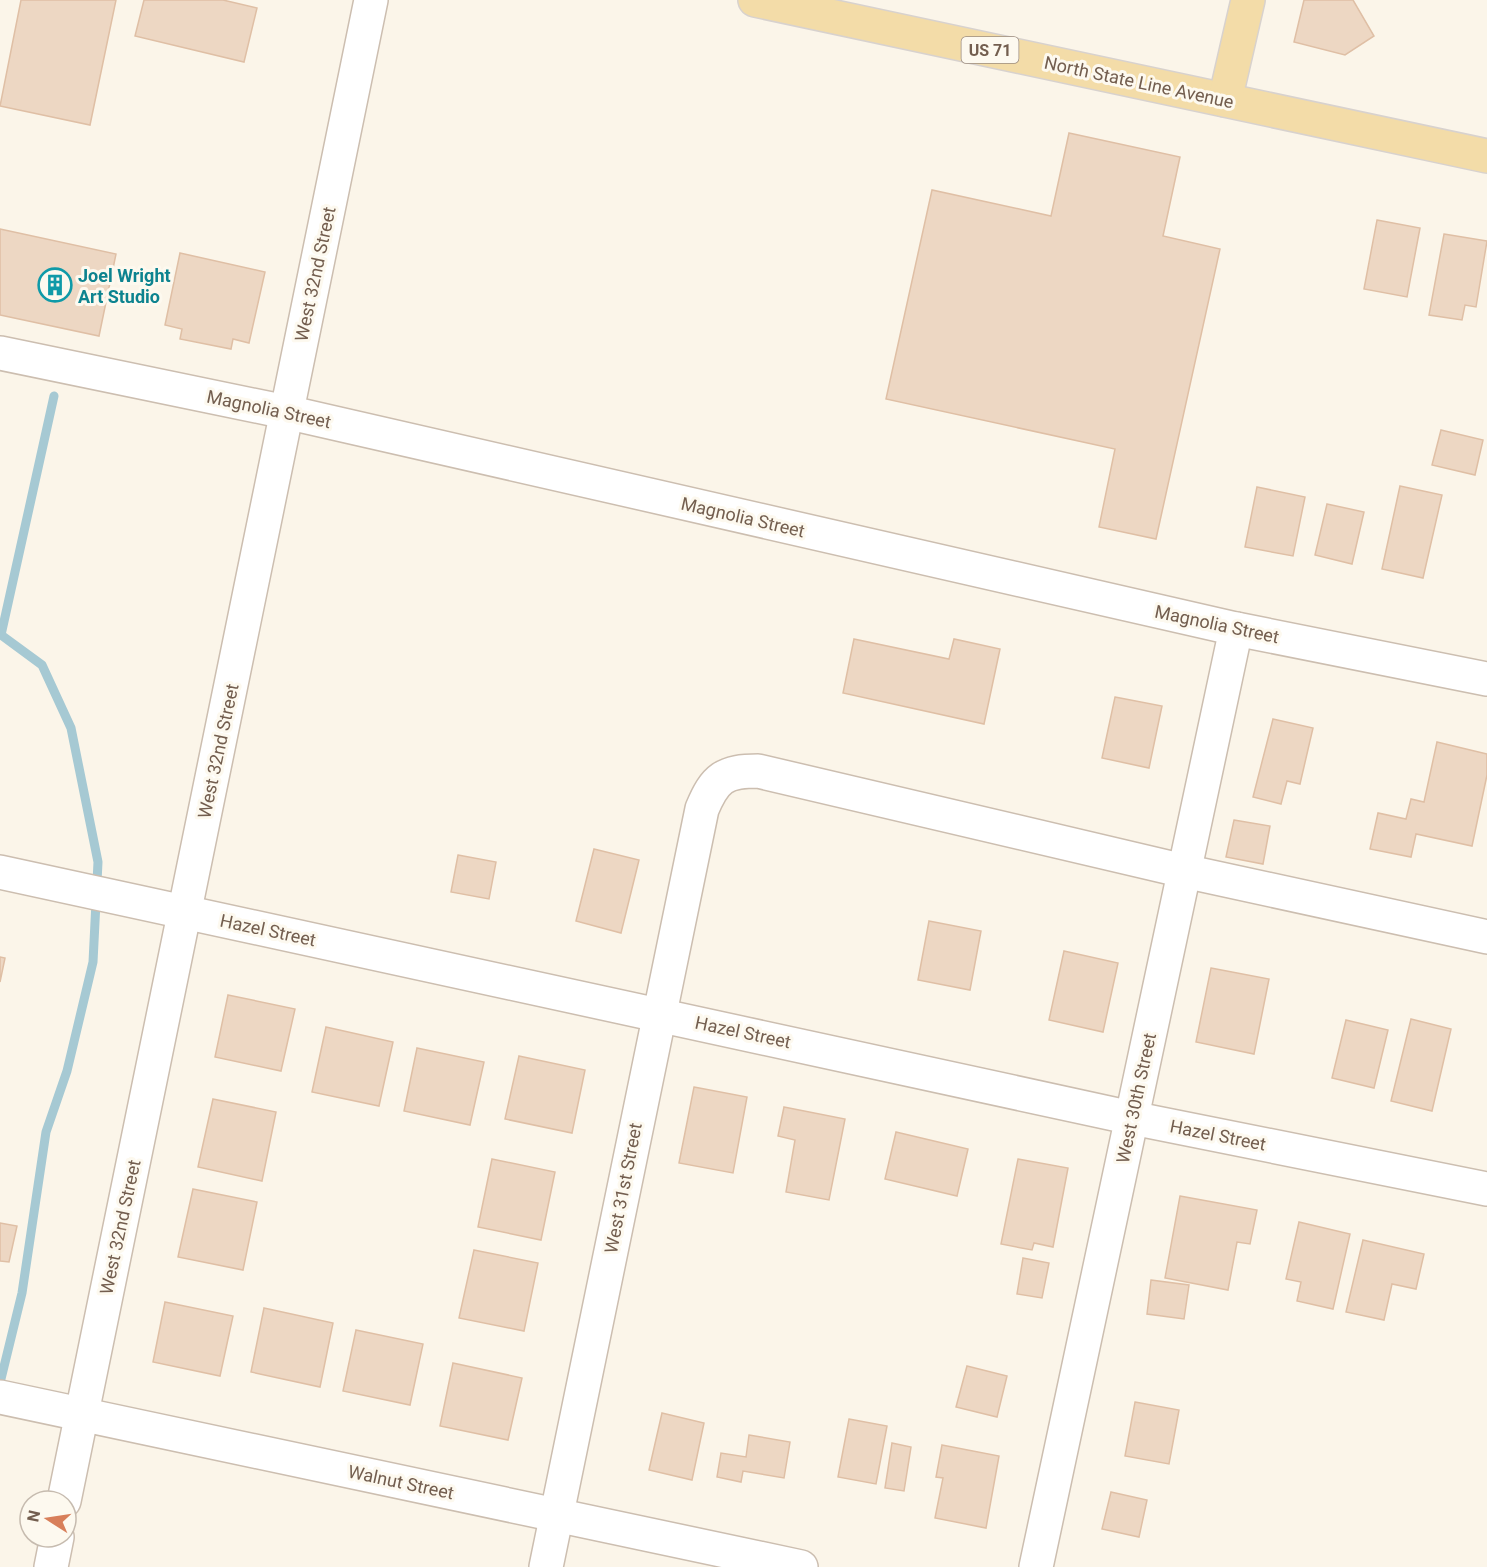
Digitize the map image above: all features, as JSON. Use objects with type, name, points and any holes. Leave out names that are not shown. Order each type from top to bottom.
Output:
[{"type":"main road","name":"North State Line Avenue","points":[[755,0],[1487,156]]},
{"type":"main road","points":[[1225,100],[1248,0]]},
{"type":"street","name":"West 32nd Street","points":[[67,1489],[371,0]]},
{"type":"street","name":"Magnolia Street","points":[[0,353],[286,412],[1236,629],[1487,679]]},
{"type":"street","name":"West 30th Street","points":[[1036,1567],[1236,629]]},
{"type":"street","name":"West 31st Street","points":[[546,1567],[702,809],[710,791],[723,776],[737,771],[758,771],[1184,871],[1487,937]]},
{"type":"street","name":"Hazel Street","points":[[0,872],[1132,1118],[1487,1189]]},
{"type":"street","name":"Walnut Street","points":[[5,1398],[801,1567]]},
{"type":"street","points":[[51,1567],[55,1549]]},
{"type":"building","points":[[21,0],[116,0],[90,125],[0,106]]},
{"type":"building","points":[[144,0],[223,0],[257,8],[244,62],[135,36]]},
{"type":"building","points":[[1304,0],[1353,0],[1374,36],[1345,55],[1294,42]]},
{"type":"building","points":[[1069,133],[1180,157],[1163,236],[1220,249],[1156,539],[1099,527],[1115,449],[886,399],[932,190],[1051,216]]},
{"type":"building","points":[[1377,220],[1420,228],[1407,297],[1364,289]]},
{"type":"building","name":"Joel Wright Art Studio","points":[[0,229],[116,254],[99,336],[0,315]]},
{"type":"building","points":[[1444,234],[1487,241],[1476,307],[1465,305],[1462,320],[1429,315]]},
{"type":"building","points":[[180,253],[265,272],[249,343],[233,339],[231,349],[180,339],[182,329],[165,325]]},
{"type":"building","points":[[1441,430],[1483,440],[1475,475],[1432,465]]},
{"type":"building","points":[[1400,486],[1442,495],[1423,578],[1382,569]]},
{"type":"building","points":[[1257,487],[1305,497],[1293,556],[1245,547]]},
{"type":"building","points":[[1327,504],[1364,512],[1352,564],[1315,555]]},
{"type":"building","points":[[854,639],[949,659],[954,639],[1000,649],[984,724],[843,693]]},
{"type":"building","points":[[1115,697],[1162,706],[1149,768],[1102,758]]},
{"type":"building","points":[[1273,719],[1313,728],[1300,784],[1287,781],[1281,804],[1253,797]]},
{"type":"building","points":[[1437,742],[1487,754],[1487,775],[1472,846],[1416,834],[1411,857],[1370,849],[1378,813],[1406,819],[1411,799],[1424,802]]},
{"type":"building","points":[[1234,820],[1270,826],[1263,864],[1226,857]]},
{"type":"building","points":[[594,849],[639,860],[621,933],[576,921]]},
{"type":"building","points":[[458,855],[496,862],[489,899],[451,892]]},
{"type":"building","points":[[929,921],[981,931],[970,990],[918,980]]},
{"type":"building","points":[[1064,951],[1118,963],[1103,1032],[1049,1020]]},
{"type":"building","points":[[0,957],[5,958],[0,982]]},
{"type":"building","points":[[1211,968],[1269,979],[1254,1054],[1196,1042]]},
{"type":"building","points":[[228,995],[295,1009],[281,1071],[215,1057]]},
{"type":"building","points":[[1411,1019],[1451,1029],[1432,1111],[1391,1101]]},
{"type":"building","points":[[1346,1020],[1388,1030],[1374,1088],[1332,1078]]},
{"type":"building","points":[[326,1027],[393,1042],[379,1106],[312,1092]]},
{"type":"building","points":[[417,1048],[484,1062],[470,1125],[404,1111]]},
{"type":"building","points":[[519,1056],[585,1070],[572,1133],[505,1119]]},
{"type":"building","points":[[694,1087],[747,1097],[733,1173],[679,1163]]},
{"type":"building","points":[[213,1099],[276,1112],[262,1181],[198,1167]]},
{"type":"building","points":[[784,1107],[845,1119],[829,1200],[786,1192],[795,1140],[778,1136]]},
{"type":"building","points":[[896,1132],[968,1149],[957,1196],[885,1179]]},
{"type":"building","points":[[492,1159],[555,1172],[541,1240],[478,1227]]},
{"type":"building","points":[[1018,1159],[1068,1168],[1053,1247],[1034,1243],[1032,1250],[1001,1244]]},
{"type":"building","points":[[193,1189],[257,1202],[243,1270],[178,1257]]},
{"type":"building","points":[[1180,1196],[1257,1210],[1250,1244],[1237,1242],[1228,1290],[1165,1278]]},
{"type":"building","points":[[1299,1222],[1350,1234],[1333,1309],[1297,1301],[1301,1282],[1286,1279]]},
{"type":"building","points":[[0,1223],[17,1226],[9,1262],[0,1261]]},
{"type":"building","points":[[1363,1240],[1424,1254],[1416,1289],[1392,1284],[1384,1320],[1346,1312]]},
{"type":"building","points":[[474,1250],[538,1263],[524,1331],[459,1318]]},
{"type":"building","points":[[1023,1258],[1049,1263],[1042,1298],[1017,1294]]},
{"type":"building","points":[[1151,1280],[1189,1285],[1184,1319],[1147,1314]]},
{"type":"building","points":[[165,1302],[233,1316],[220,1376],[153,1362]]},
{"type":"building","points":[[264,1308],[333,1323],[320,1387],[251,1372]]},
{"type":"building","points":[[356,1330],[423,1344],[410,1405],[343,1391]]},
{"type":"building","points":[[453,1363],[522,1378],[508,1440],[440,1426]]},
{"type":"building","points":[[967,1366],[1007,1376],[997,1417],[956,1407]]},
{"type":"building","points":[[1135,1402],[1179,1410],[1169,1464],[1125,1456]]},
{"type":"building","points":[[662,1413],[704,1423],[692,1480],[649,1470]]},
{"type":"building","points":[[849,1419],[887,1426],[876,1484],[838,1477]]},
{"type":"building","points":[[749,1435],[790,1442],[784,1478],[743,1471],[741,1482],[717,1477],[721,1453],[746,1457]]},
{"type":"building","points":[[892,1443],[911,1447],[904,1491],[885,1488]]},
{"type":"building","points":[[942,1445],[999,1456],[986,1528],[935,1518],[943,1478],[936,1477]]},
{"type":"building","points":[[1111,1492],[1147,1500],[1139,1537],[1102,1529]]},
{"type":"waterway","points":[[0,1383],[22,1293],[46,1132],[67,1071],[93,962],[98,862],[71,728],[42,665],[1,635],[54,396]]},
{"type":"place","name":"Joel Wright Art Studio","points":[[55,285]]}]
